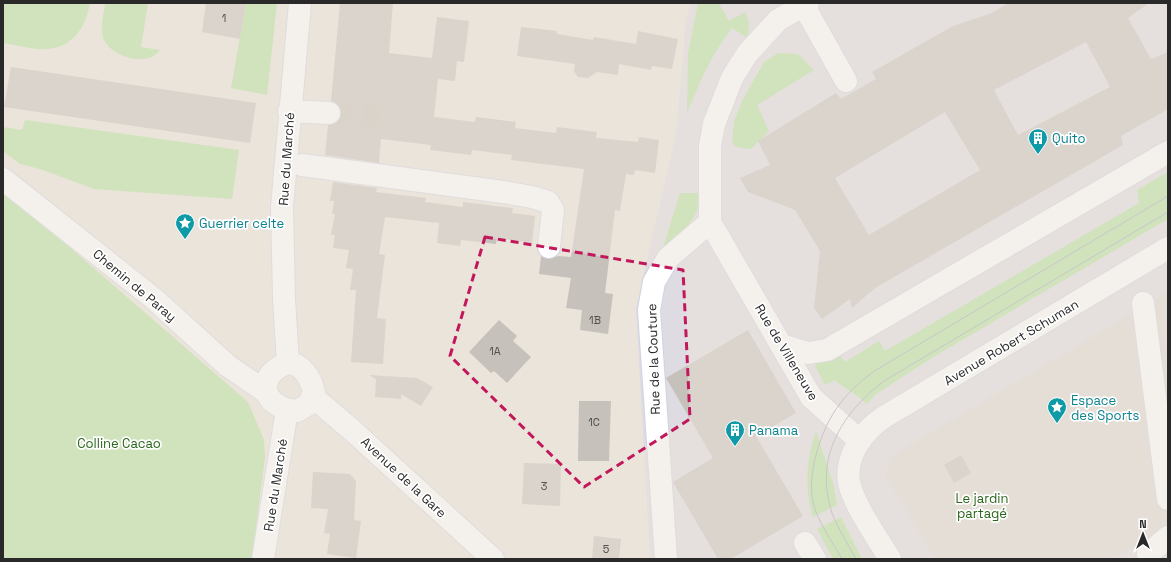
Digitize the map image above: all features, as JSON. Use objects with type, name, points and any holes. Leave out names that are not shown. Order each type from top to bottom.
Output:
[{"type":"street","name":"Rue du Marché","points":[[288,363],[284,299],[282,207],[300,3]]},
{"type":"street","points":[[710,222],[710,146],[714,124],[721,103],[732,78],[752,48],[778,20],[806,4],[846,81]]},
{"type":"street","points":[[290,111],[329,113]]},
{"type":"street","points":[[781,345],[808,353],[827,350],[1168,152]]},
{"type":"street","points":[[302,165],[503,192],[532,197],[548,202],[553,210],[549,247]]},
{"type":"street","name":"Chemin de Paray","points":[[3,180],[153,298],[228,366],[266,392]]},
{"type":"street","name":"Rue de Villeneuve","points":[[710,222],[811,397],[860,441]]},
{"type":"street","name":"Rue de la Couture","points":[[666,559],[649,310],[654,282],[668,258],[710,222]]},
{"type":"street","name":"Avenue Robert Schuman","points":[[860,441],[869,428],[884,418],[1168,248]]},
{"type":"street","points":[[1143,303],[1168,499]]},
{"type":"street","points":[[288,363],[295,364],[304,371],[313,386],[313,397],[305,408],[297,411],[277,407],[270,400],[266,392],[267,383],[273,371],[288,363]]},
{"type":"street","name":"Avenue de la Gare","points":[[313,397],[353,431],[493,559]]},
{"type":"street","name":"Rue du Marché","points":[[264,559],[287,410]]},
{"type":"street","points":[[860,441],[853,452],[849,467],[849,483],[858,504],[890,559]]},
{"type":"street","points":[[1149,559],[1148,554],[1168,537]]},
{"type":"highlighted area","points":[[485,237],[683,270],[690,419],[584,487],[450,356]]},
{"type":"shaded area","points":[[690,3],[1168,3],[1168,559],[650,559],[636,308],[677,129],[685,26]]},
{"type":"shaded area","name":"Espace des Sports","points":[[1168,292],[1168,526],[1112,559],[935,559],[886,476],[887,468],[892,458],[900,451]]},
{"type":"green space","points":[[3,3],[90,3],[85,20],[77,34],[71,40],[56,48],[42,49],[3,43]]},
{"type":"green space","points":[[105,3],[148,3],[141,47],[160,50],[154,55],[138,59],[120,55],[113,50],[107,44],[102,33]]},
{"type":"green space","points":[[246,3],[277,3],[267,95],[231,88]]},
{"type":"green space","points":[[698,3],[719,3],[729,21],[745,12],[749,22],[748,38],[732,28],[712,59],[687,113],[688,53]]},
{"type":"green space","points":[[778,53],[798,54],[814,70],[757,105],[769,131],[751,149],[736,147],[732,142],[734,122],[742,101],[764,62]]},
{"type":"green space","points":[[25,120],[239,150],[232,199],[94,189],[40,169],[20,164],[3,151],[3,127],[22,130]]},
{"type":"green space","points":[[1168,172],[1168,219],[935,356],[876,394],[867,404],[835,380],[825,385],[815,366],[816,363],[839,354],[845,362],[879,341],[885,351],[1139,203],[1137,190]]},
{"type":"green space","name":"Colline Cacao","points":[[3,193],[74,251],[248,402],[264,440],[265,457],[252,559],[3,559]]},
{"type":"green space","points":[[680,193],[699,193],[697,210],[692,220],[659,260]]},
{"type":"green space","points":[[816,431],[833,483],[837,505],[813,517],[808,495],[807,474],[810,453]]},
{"type":"green space","points":[[841,517],[862,559],[833,559],[817,529]]},
{"type":"building","points":[[206,3],[246,3],[240,39],[202,32]]},
{"type":"building","points":[[340,3],[393,3],[389,53],[432,58],[437,17],[469,21],[464,62],[457,61],[455,81],[438,79],[434,117],[475,122],[476,117],[516,122],[515,128],[556,133],[557,127],[597,132],[596,138],[638,142],[639,137],[659,140],[655,173],[635,170],[634,175],[626,174],[620,211],[615,210],[605,293],[613,294],[608,334],[580,330],[582,310],[566,308],[571,278],[539,274],[541,256],[548,259],[558,256],[571,257],[584,169],[511,160],[512,155],[472,150],[471,155],[430,150],[431,145],[381,139],[379,163],[325,155],[328,125],[335,124],[340,119],[341,114],[340,107],[331,101]]},
{"type":"building","name":"Quito","points":[[1008,3],[1149,3],[1128,18],[1151,59],[1168,52],[1168,109],[1121,136],[1123,145],[875,288],[852,308],[850,299],[822,319],[814,308],[820,251],[795,210],[748,192],[740,178],[770,165],[758,141],[836,93],[841,99],[876,79],[872,72],[953,26],[992,13]],"holes":[[[1086,42],[1110,87],[1018,135],[994,90]],[[945,112],[980,170],[869,235],[835,178]]]},
{"type":"building","points":[[521,27],[557,31],[557,34],[593,40],[594,37],[636,44],[638,31],[678,39],[672,69],[652,66],[651,70],[619,64],[618,75],[597,72],[588,78],[578,77],[574,71],[575,64],[517,56]]},
{"type":"building","points":[[11,67],[256,103],[250,143],[4,107]]},
{"type":"building","points":[[333,182],[377,188],[376,192],[426,198],[425,202],[463,207],[463,202],[513,208],[512,213],[535,216],[532,243],[497,238],[496,244],[461,240],[460,246],[437,243],[439,223],[385,217],[379,254],[385,255],[377,318],[386,319],[383,364],[351,362],[356,290],[350,290],[353,269],[346,268],[349,250],[333,248],[335,235],[331,235],[335,214],[332,214],[334,201],[330,201]]},
{"type":"building","points":[[499,320],[517,336],[513,341],[531,357],[507,383],[494,371],[491,373],[469,352]]},
{"type":"building","name":"Panama","points":[[748,330],[796,413],[756,436],[803,516],[731,559],[718,559],[673,482],[713,458],[666,378]]},
{"type":"building","points":[[369,375],[417,378],[433,387],[421,406],[401,394],[401,399],[375,397],[376,379]]},
{"type":"building","points":[[579,401],[611,401],[609,461],[578,461]]},
{"type":"building","points":[[961,455],[971,473],[954,483],[944,465]]},
{"type":"building","points":[[524,463],[561,464],[560,506],[522,504]]},
{"type":"building","points":[[313,472],[350,474],[356,481],[354,520],[361,521],[356,558],[327,554],[330,534],[324,533],[328,509],[311,508]]},
{"type":"building","points":[[594,536],[621,539],[619,559],[592,559]]},
{"type":"tunnel","points":[[329,113],[378,117]]},
{"type":"tram line","points":[[842,559],[825,531],[815,509],[812,496],[812,475],[815,459],[824,432],[836,408],[844,398],[876,370],[1168,196]]},
{"type":"tram line","points":[[856,559],[840,531],[832,513],[827,493],[826,474],[829,456],[835,439],[855,408],[884,381],[1168,212]]},
{"type":"place","name":"Quito","points":[[1038,155]]},
{"type":"place","name":"Guerrier celte","points":[[185,240]]},
{"type":"place","name":"Espace des Sports","points":[[1057,424]]},
{"type":"place","name":"Panama","points":[[735,447]]},
{"type":"park label","name":"Le jardin partagé","points":[[982,506]]}]
